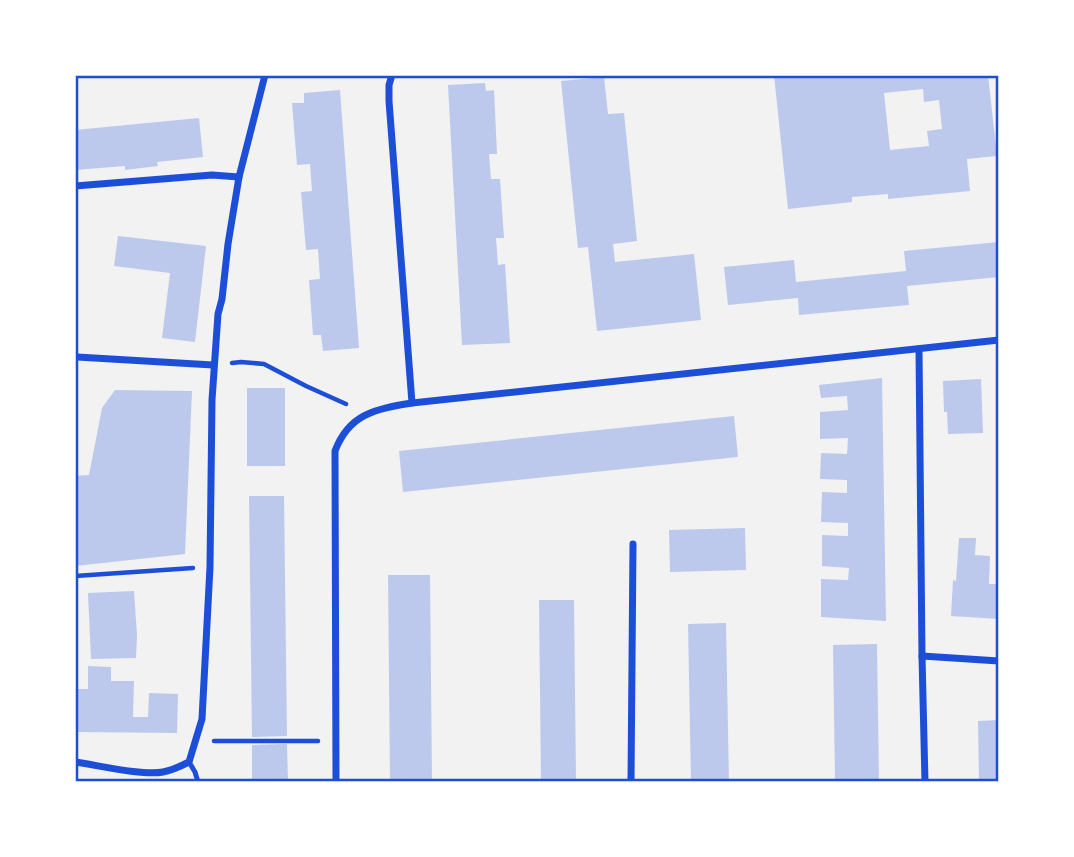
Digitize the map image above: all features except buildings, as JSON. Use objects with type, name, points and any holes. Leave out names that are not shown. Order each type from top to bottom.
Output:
[{"type":"street","points":[[75,762],[161,773],[177,768],[189,762],[202,719],[218,314],[239,177],[265,75]]},
{"type":"street","points":[[392,75],[389,101],[412,403]]},
{"type":"street","points":[[75,186],[212,175],[239,177]]},
{"type":"street","points":[[337,782],[335,451],[348,427],[359,418],[374,411],[412,403],[999,340]]},
{"type":"street","points":[[919,349],[925,782]]},
{"type":"street","points":[[77,357],[214,365]]},
{"type":"street","points":[[631,782],[633,544]]},
{"type":"street","points":[[922,656],[999,661]]},
{"type":"lane","points":[[189,762],[198,782]]},
{"type":"path","points":[[214,365],[241,362],[264,364],[349,406]]},
{"type":"path","points":[[75,576],[210,567]]},
{"type":"path","points":[[211,741],[336,741]]}]
